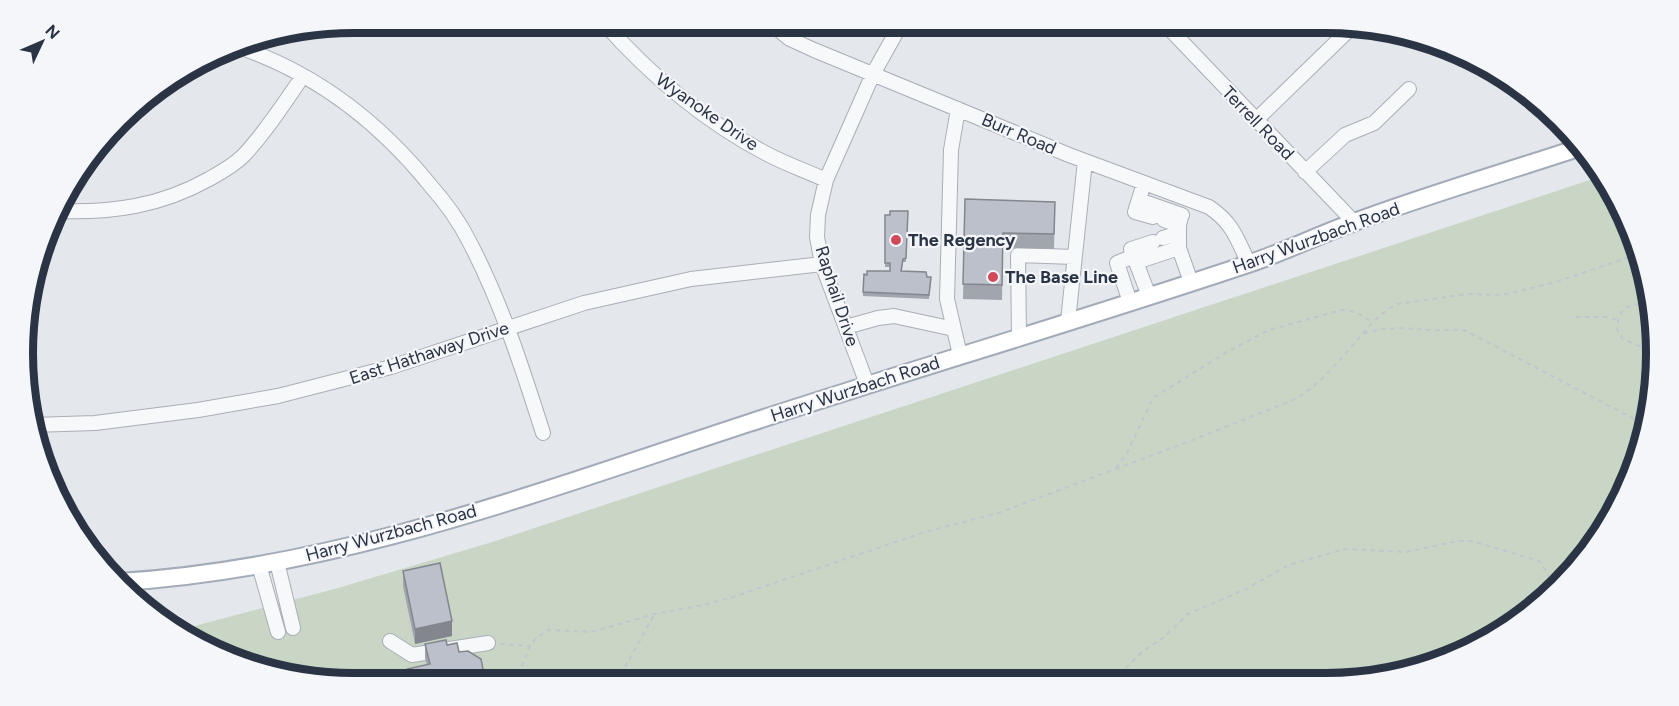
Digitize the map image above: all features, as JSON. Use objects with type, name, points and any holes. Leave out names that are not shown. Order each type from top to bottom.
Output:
[{"type":"main road","name":"Harry Wurzbach Road","points":[[129,581],[277,562],[355,545],[445,521],[867,384],[1249,264],[1354,222],[1573,150]]},
{"type":"street","name":"Wyanoke Drive","points":[[613,33],[650,72],[718,124],[768,154],[826,180]]},
{"type":"street","name":"Burr Road","points":[[783,33],[790,39],[1085,161],[1209,207],[1224,217],[1249,264]]},
{"type":"street","name":"Raphail Drive","points":[[867,384],[822,264],[817,237],[818,215],[826,180],[873,74],[896,33]]},
{"type":"street","name":"Terrell Road","points":[[1173,33],[1354,222]]},
{"type":"street","points":[[1256,120],[1345,34]]},
{"type":"street","points":[[249,50],[323,87],[377,128],[412,162],[442,200],[469,240],[509,328],[543,433]]},
{"type":"street","points":[[66,211],[97,211],[143,205],[184,193],[226,170],[242,157],[267,128],[303,76]]},
{"type":"street","points":[[1305,172],[1345,135],[1374,123],[1409,89]]},
{"type":"street","points":[[958,109],[951,150],[947,298],[960,355]]},
{"type":"street","points":[[1068,321],[1085,161]]},
{"type":"street","points":[[1144,183],[1135,212],[1180,224]]},
{"type":"street","points":[[1186,199],[1180,224],[1179,248],[1191,282]]},
{"type":"street","points":[[1139,200],[1180,224]]},
{"type":"street","points":[[1149,296],[1131,249],[1158,240],[1180,224]]},
{"type":"street","points":[[1130,302],[1117,263],[1179,248]]},
{"type":"street","points":[[1019,337],[1018,255],[1074,257]]},
{"type":"street","name":"East Hathaway Drive","points":[[41,425],[95,423],[198,410],[278,396],[391,367],[584,303],[691,279],[822,264]]},
{"type":"street","points":[[846,327],[894,316],[954,329]]},
{"type":"street","points":[[277,562],[293,628]]},
{"type":"street","points":[[259,565],[278,632]]},
{"type":"street","points":[[390,641],[412,654],[488,643]]},
{"type":"path","points":[[519,673],[530,646],[536,638],[548,630],[591,632],[655,614],[733,597],[925,532],[998,513],[1293,400],[1308,392],[1372,323],[1389,308],[1398,304],[1468,294],[1502,295],[1556,282],[1631,256]]},
{"type":"path","points":[[1642,304],[1624,309],[1618,320],[1617,330],[1620,337],[1646,349]]},
{"type":"path","points":[[1114,470],[1128,453],[1153,398],[1225,353],[1269,330],[1342,310],[1363,315],[1372,323]]},
{"type":"path","points":[[1576,317],[1606,317],[1618,320]]},
{"type":"path","points":[[1361,335],[1374,330],[1392,328],[1435,330],[1452,328],[1466,332],[1639,421]]},
{"type":"path","points":[[1121,673],[1143,651],[1163,638],[1188,614],[1246,589],[1289,565],[1345,549],[1413,551],[1458,541],[1472,541],[1539,561],[1548,574],[1550,581]]},
{"type":"path","points":[[622,673],[655,614]]},
{"type":"path","points":[[488,643],[530,646]]},
{"type":"path","points":[[477,661],[485,673]]},
{"type":"green space","points":[[1594,179],[1622,231],[1640,291],[1646,353],[1640,415],[1622,475],[1592,531],[1567,564],[1537,594],[1504,619],[1448,649],[1388,667],[1326,673],[353,673],[311,670],[270,662],[231,649],[189,627],[338,588],[489,543]]},
{"type":"building","points":[[965,199],[1055,202],[1054,234],[1003,233],[1002,285],[963,284]]},
{"type":"building","name":"The Regency","points":[[890,211],[908,211],[906,258],[903,259],[901,271],[926,272],[927,277],[931,277],[929,295],[863,292],[864,274],[867,275],[867,271],[890,271],[890,263],[885,263],[885,215],[890,215]]},
{"type":"building","points":[[440,563],[452,621],[415,629],[403,571]]},
{"type":"building","points":[[446,640],[447,645],[457,643],[459,652],[468,651],[481,659],[484,673],[408,673],[407,669],[430,664],[425,644]]},
{"type":"place","name":"The Regency","points":[[896,240]]},
{"type":"place","name":"The Base Line","points":[[993,277]]}]
